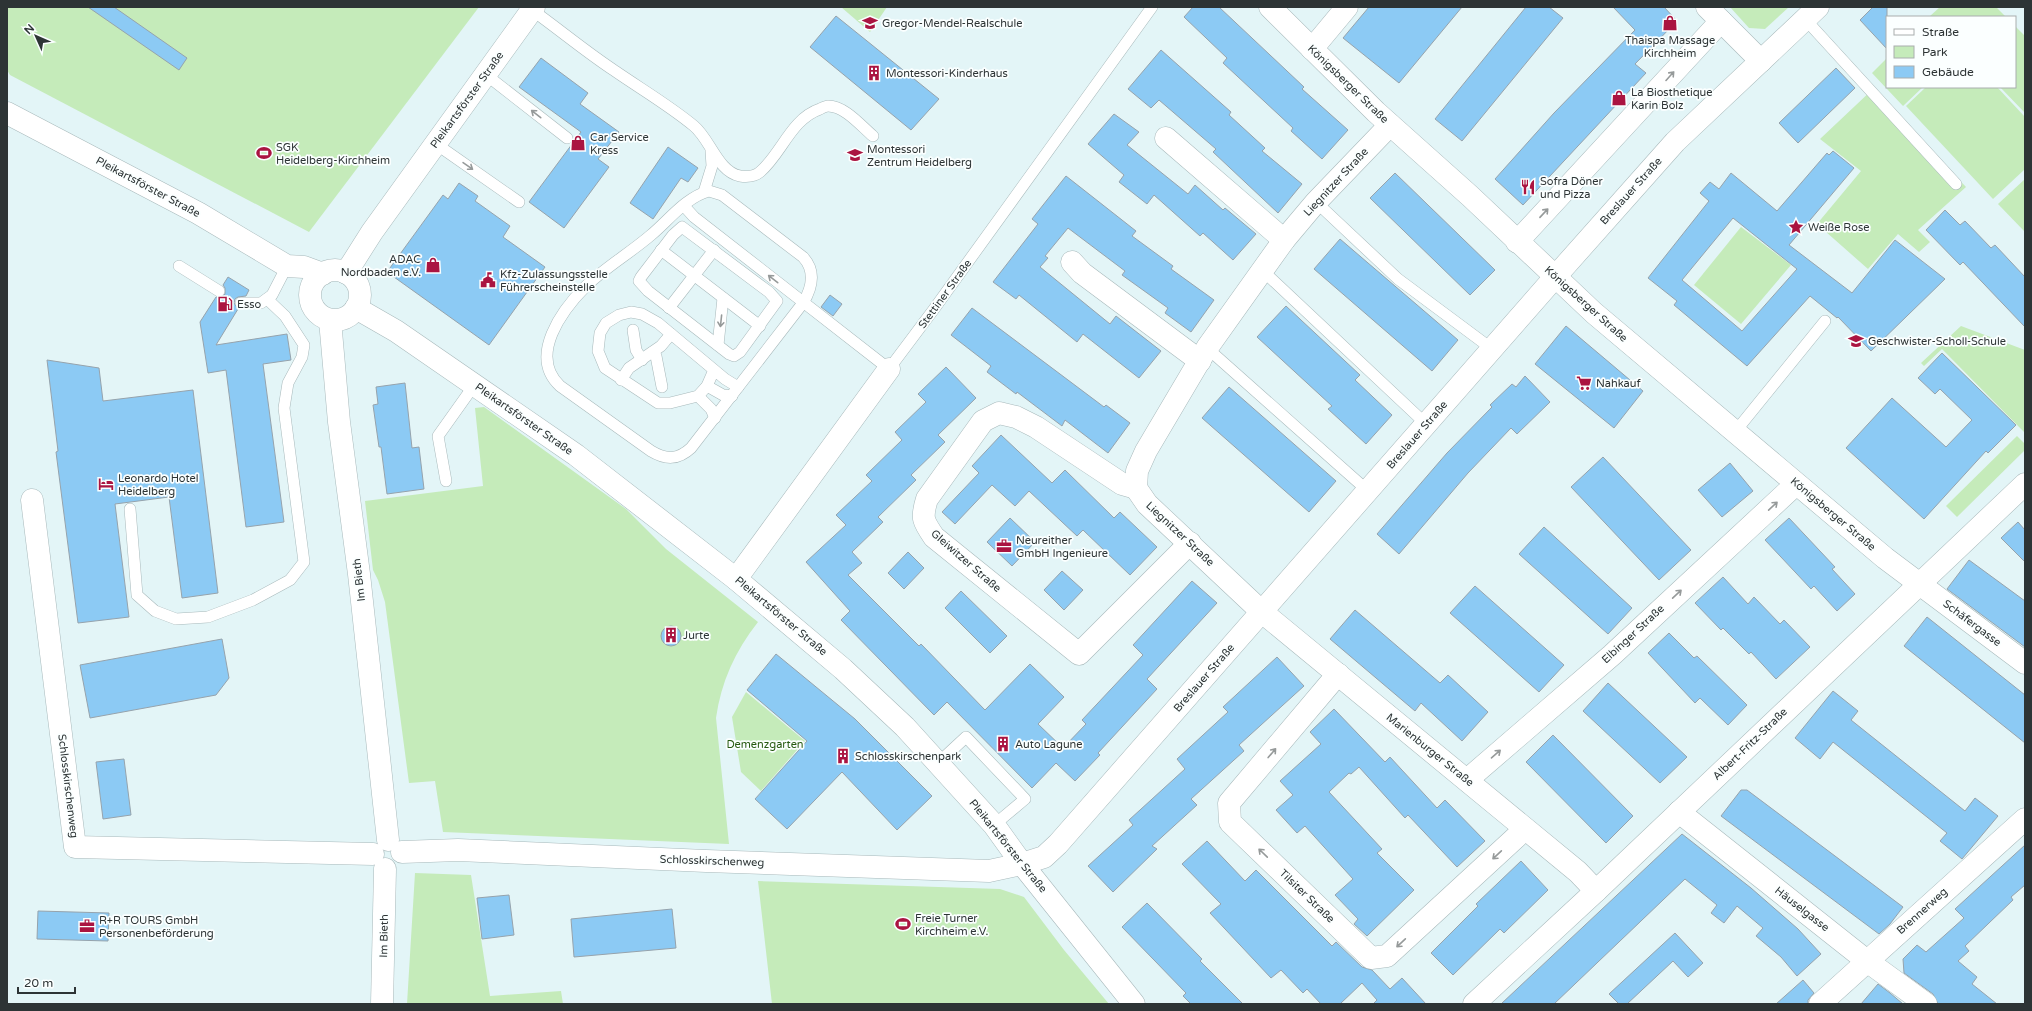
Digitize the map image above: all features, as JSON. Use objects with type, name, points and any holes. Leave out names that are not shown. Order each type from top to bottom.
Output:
[{"type":"street","name":"Königsberger Straße","points":[[1270,7],[1390,125],[1470,196],[1517,242],[1594,313],[1885,558],[1919,583]]},
{"type":"street","points":[[1312,49],[1347,7]]},
{"type":"street","name":"Pleikartsförster Straße","points":[[7,113],[198,214],[287,266],[304,267],[323,274],[338,271],[346,273],[368,237],[533,8]]},
{"type":"street","name":"Breslauer Straße","points":[[1022,864],[1044,857],[1058,844],[1675,142],[1811,13]]},
{"type":"street","points":[[1517,242],[1714,14],[1761,61]]},
{"type":"street","name":"Liegnitzer Straße","points":[[1262,612],[1147,504],[1136,488],[1137,471],[1146,451],[1204,354],[1284,240],[1316,202],[1390,125]]},
{"type":"street","points":[[1166,138],[1284,240]]},
{"type":"street","points":[[1072,262],[1082,273],[1204,354]]},
{"type":"street","name":"Pleikartsförster Straße","points":[[287,266],[296,280],[310,296],[311,304],[316,312],[322,317],[330,320]]},
{"type":"street","points":[[330,320],[348,317],[356,308],[359,301],[357,285],[346,273]]},
{"type":"street","points":[[310,296],[311,287],[316,279],[323,274]]},
{"type":"street","name":"Pleikartsförster Straße","points":[[356,308],[396,331],[576,455],[736,579],[843,669],[905,727],[994,825],[1022,864],[1134,1004]]},
{"type":"street","name":"Im Bieth","points":[[330,320],[339,422],[359,574],[387,854],[382,1004]]},
{"type":"street","name":"Stettiner Straße","points":[[736,579],[889,368]]},
{"type":"street","name":"Gleiwitzer Straße","points":[[1136,488],[1122,484],[1036,427],[1016,417],[999,413],[983,421],[927,500],[923,512],[923,522],[934,536],[1079,654],[1190,543]]},
{"type":"street","name":"Elbinger Straße","points":[[1466,780],[1612,655],[1796,484]]},
{"type":"street","name":"Albert-Fritz-Straße","points":[[1474,1004],[1596,891],[2025,484]]},
{"type":"street","name":"Schlosskirschenweg","points":[[32,500],[75,847],[387,854],[458,850],[989,871],[1022,864]]},
{"type":"street","name":"Schäfergasse","points":[[1919,583],[2025,663]]},
{"type":"street","name":"Marienburger Straße","points":[[1262,612],[1578,872],[1596,891]]},
{"type":"street","name":"Tilsiter Straße","points":[[1338,674],[1229,803],[1230,822],[1371,958],[1387,956],[1525,829]]},
{"type":"street","name":"Häuselgasse","points":[[1679,812],[1867,961],[1926,1004]]},
{"type":"street","name":"Brennerweg","points":[[1820,1004],[2025,819]]},
{"type":"lane","name":"Stettiner Straße","points":[[889,368],[931,314],[1152,7]]},
{"type":"lane","points":[[533,8],[609,68],[695,127],[709,142],[712,166],[704,192]]},
{"type":"lane","points":[[1811,13],[1956,184]]},
{"type":"lane","points":[[486,74],[567,138]]},
{"type":"lane","points":[[711,151],[722,165],[738,176],[749,177],[760,172],[797,125],[811,112],[828,106],[850,116],[873,136]]},
{"type":"lane","points":[[436,144],[519,202]]},
{"type":"lane","points":[[704,192],[716,192],[722,194],[803,257],[810,270],[812,281],[809,294],[803,303],[715,418],[685,454],[669,458],[660,456],[560,386],[550,373],[547,364],[547,349],[562,315],[577,296],[598,276],[650,236],[684,206],[704,192]]},
{"type":"lane","points":[[1316,202],[1398,279],[1492,349]]},
{"type":"lane","points":[[684,206],[694,217],[803,303],[889,368]]},
{"type":"lane","points":[[682,227],[714,250],[769,292],[777,301],[740,352],[734,356],[669,308],[648,291],[639,281],[661,250],[682,227]]},
{"type":"lane","points":[[661,250],[760,326]]},
{"type":"lane","points":[[669,308],[714,250]]},
{"type":"lane","points":[[179,266],[219,291]]},
{"type":"lane","points":[[241,303],[262,303],[272,295],[287,266]]},
{"type":"lane","points":[[1263,271],[1426,424]]},
{"type":"lane","points":[[130,509],[137,595],[155,611],[176,618],[208,617],[253,600],[290,580],[304,562],[284,408],[288,383],[302,356],[304,345],[285,316],[267,298]]},
{"type":"lane","points":[[718,345],[723,298]]},
{"type":"lane","points":[[714,370],[707,386],[698,396],[670,403],[658,403],[605,368],[599,357],[598,340],[606,323],[619,315],[637,313],[650,318],[714,370],[738,387]]},
{"type":"lane","points":[[1735,432],[1825,321]]},
{"type":"lane","points":[[633,330],[636,350],[642,360]]},
{"type":"lane","points":[[621,380],[629,368],[654,352],[671,334]]},
{"type":"lane","points":[[654,352],[662,386]]},
{"type":"lane","points":[[1204,354],[1368,491]]},
{"type":"lane","points":[[446,481],[438,436],[475,384]]},
{"type":"lane","points":[[707,386],[723,395],[732,396]]},
{"type":"lane","points":[[698,396],[711,409],[715,418]]},
{"type":"lane","points":[[938,764],[966,737],[1025,799],[994,825]]},
{"type":"green space","name":"SGK Heidelberg-Kirchheim","points":[[7,7],[479,7],[309,232],[10,75],[7,70]]},
{"type":"green space","points":[[841,7],[887,7],[870,32]]},
{"type":"green space","points":[[1730,7],[1789,7],[1765,29],[1749,28]]},
{"type":"green space","points":[[1940,7],[1996,7],[2005,16],[1930,16]]},
{"type":"green space","points":[[2016,27],[2025,36],[2025,113],[2001,88],[2016,88]]},
{"type":"green space","points":[[1886,59],[1886,88],[1872,73]]},
{"type":"green space","points":[[1886,88],[1922,88],[1903,106]]},
{"type":"green space","points":[[1925,88],[1998,88],[2025,117],[2025,169],[1993,199],[1906,106]]},
{"type":"green space","points":[[1873,89],[1966,187],[1918,230],[1930,242],[1919,252],[1898,234],[1868,269],[1817,224],[1861,171],[1820,139]]},
{"type":"green space","points":[[2025,179],[2025,232],[1998,204]]},
{"type":"green space","points":[[1741,227],[1791,265],[1741,324],[1694,285]]},
{"type":"green space","points":[[1961,326],[2025,350],[2025,433],[1942,349],[1924,366],[1921,363]]},
{"type":"green space","points":[[484,407],[626,509],[666,549],[758,622],[742,644],[730,667],[721,692],[716,718],[729,844],[443,832],[435,781],[409,783],[385,602],[373,570],[365,501],[483,486],[475,408]]},
{"type":"green space","points":[[2017,436],[2025,444],[2025,450],[1957,517],[1946,506]]},
{"type":"green space","name":"Demenzgarten","points":[[746,692],[805,741],[761,791],[741,772],[732,717]]},
{"type":"green space","points":[[415,873],[471,875],[490,996],[561,991],[563,1004],[407,1004]]},
{"type":"green space","name":"Freie Turner Kirchheim e.V.","points":[[758,881],[1000,889],[1024,897],[1064,950],[1109,1004],[772,1004]]},
{"type":"building","points":[[88,7],[114,7],[187,58],[179,70]]},
{"type":"building","points":[[1193,7],[1219,7],[1304,87],[1302,89],[1348,130],[1322,159],[1291,131],[1293,128],[1223,63],[1227,58],[1184,17]]},
{"type":"building","points":[[1369,7],[1462,7],[1399,83],[1343,38]]},
{"type":"building","points":[[1526,7],[1549,7],[1563,18],[1462,141],[1435,119]]},
{"type":"building","points":[[1613,7],[1664,7],[1677,21],[1635,64],[1646,73],[1523,205],[1495,179],[1554,113],[1635,30]]},
{"type":"building","points":[[1873,7],[1887,7],[1886,48],[1860,20]]},
{"type":"building","name":"Montessori-Kinderhaus","points":[[836,16],[939,99],[911,130],[810,47]]},
{"type":"building","points":[[1161,50],[1231,112],[1229,115],[1265,148],[1262,151],[1302,184],[1278,213],[1213,152],[1216,149],[1159,100],[1151,108],[1128,89]]},
{"type":"building","points":[[541,58],[588,93],[580,104],[619,132],[598,159],[609,167],[564,228],[529,202],[581,132],[519,87]]},
{"type":"building","points":[[1836,68],[1855,88],[1798,143],[1779,123]]},
{"type":"building","points":[[1114,114],[1139,132],[1127,145],[1188,194],[1195,185],[1223,210],[1225,208],[1256,234],[1233,260],[1203,233],[1200,236],[1154,195],[1147,204],[1119,182],[1124,175],[1088,144]]},
{"type":"building","points":[[668,147],[698,168],[688,182],[681,178],[653,219],[630,203]]},
{"type":"building","points":[[1833,151],[1854,168],[1789,245],[1852,293],[1895,240],[1945,279],[1871,351],[1838,317],[1837,318],[1810,296],[1747,366],[1674,305],[1677,301],[1648,278],[1709,201],[1700,193],[1710,182],[1719,189],[1731,173],[1777,211],[1827,153],[1829,155]],"holes":[[[1733,218],[1797,269],[1742,331],[1682,280]]]},
{"type":"building","points":[[1395,173],[1495,270],[1470,295],[1370,198]]},
{"type":"building","points":[[1066,176],[1136,231],[1132,236],[1173,266],[1171,269],[1214,300],[1191,332],[1165,313],[1168,308],[1122,275],[1125,271],[1068,228],[1045,256],[1048,258],[1040,267],[1110,324],[1116,316],[1161,351],[1139,378],[1083,334],[1077,342],[1019,295],[1016,299],[993,282],[1038,224],[1032,219]]},
{"type":"building","points":[[459,183],[478,196],[475,201],[510,226],[503,237],[545,267],[489,345],[387,272],[443,195],[448,199]]},
{"type":"building","points":[[1945,210],[1960,225],[1965,221],[1991,248],[1995,245],[2025,277],[2025,327],[1963,262],[1960,265],[1926,230]]},
{"type":"building","points":[[1340,239],[1458,340],[1432,371],[1314,269]]},
{"type":"building","points":[[228,277],[249,290],[246,296],[235,299],[234,303],[238,309],[216,345],[287,334],[291,360],[263,364],[284,522],[246,527],[226,370],[208,373],[200,322],[216,297],[222,297],[225,294],[225,288],[223,285]]},
{"type":"building","points":[[830,295],[842,304],[833,316],[821,307]]},
{"type":"building","points":[[1286,306],[1360,375],[1355,380],[1392,415],[1366,444],[1328,409],[1332,406],[1257,337]]},
{"type":"building","points":[[972,308],[1104,407],[1106,405],[1130,423],[1108,453],[1065,420],[1062,426],[1017,392],[1016,394],[987,372],[991,366],[951,335]]},
{"type":"building","name":"Nahkauf","points":[[1566,326],[1643,391],[1614,428],[1535,364]]},
{"type":"building","points":[[1942,353],[2016,425],[1988,453],[1986,451],[1924,519],[1846,448],[1892,398],[1946,447],[1972,420],[1940,389],[1935,394],[1918,378]]},
{"type":"building","name":"Leonardo Hotel Heidelberg","points":[[47,360],[99,368],[103,401],[193,390],[218,593],[182,598],[169,497],[115,504],[129,617],[78,623],[56,452],[58,451]]},
{"type":"building","points":[[946,367],[976,398],[938,435],[945,442],[911,475],[916,480],[878,517],[883,522],[852,552],[862,563],[848,575],[919,646],[921,644],[985,710],[1030,664],[1064,697],[1038,724],[1063,748],[1086,724],[1082,720],[1143,655],[1133,645],[1192,581],[1217,603],[1147,679],[1157,689],[1098,753],[1100,755],[1075,781],[1056,763],[1032,788],[947,702],[934,715],[841,620],[850,611],[806,562],[846,525],[836,515],[872,481],[866,475],[902,440],[895,432],[926,402],[918,394]]},
{"type":"building","points":[[1525,376],[1550,402],[1517,434],[1511,428],[1468,473],[1399,554],[1377,534],[1447,453],[1492,407],[1490,405],[1512,384],[1516,387]]},
{"type":"building","points":[[405,383],[412,448],[419,447],[424,489],[387,494],[381,447],[379,447],[373,405],[378,404],[376,387]]},
{"type":"building","points":[[1229,387],[1336,481],[1309,512],[1202,418]]},
{"type":"building","points":[[1001,435],[1052,483],[1065,470],[1114,518],[1120,512],[1157,547],[1130,575],[1083,530],[1077,536],[1029,491],[1015,506],[992,485],[955,524],[942,512],[979,473],[972,466]]},
{"type":"building","points":[[1603,457],[1691,550],[1659,580],[1571,487]]},
{"type":"building","points":[[1730,463],[1753,491],[1722,517],[1698,490]]},
{"type":"building","points":[[1010,518],[1035,542],[1012,566],[987,542]]},
{"type":"building","points":[[1789,518],[1835,567],[1832,569],[1855,594],[1837,611],[1814,586],[1811,589],[1765,540]]},
{"type":"building","points":[[2018,522],[2025,530],[2025,562],[2001,538]]},
{"type":"building","points":[[1544,527],[1632,608],[1608,634],[1519,554]]},
{"type":"building","points":[[908,552],[924,568],[904,589],[888,573]]},
{"type":"building","points":[[1969,560],[2025,601],[2025,647],[1947,589]]},
{"type":"building","points":[[1062,571],[1083,590],[1064,610],[1044,590]]},
{"type":"building","points":[[1723,577],[1748,604],[1754,597],[1780,624],[1784,620],[1810,647],[1776,679],[1751,652],[1749,654],[1723,628],[1721,630],[1695,603]]},
{"type":"building","points":[[1475,586],[1564,665],[1539,692],[1450,613]]},
{"type":"building","points":[[961,591],[1007,636],[990,653],[945,608]]},
{"type":"building","points":[[1355,610],[1440,683],[1448,675],[1488,712],[1462,741],[1421,703],[1415,711],[1330,639]]},
{"type":"building","points":[[1927,617],[2025,695],[2025,743],[1904,646]]},
{"type":"building","name":"Jurte","points":[[667,626],[675,626],[681,632],[681,640],[675,646],[667,646],[661,640],[661,632]]},
{"type":"building","points":[[1669,633],[1694,658],[1697,656],[1747,705],[1728,725],[1700,698],[1695,703],[1648,653]]},
{"type":"building","points":[[222,639],[229,678],[216,695],[90,718],[80,665]]},
{"type":"building","name":"Schlosskirschenpark","points":[[776,654],[855,719],[932,796],[897,830],[842,772],[787,829],[755,799],[807,741],[747,690]]},
{"type":"building","points":[[1277,657],[1304,686],[1239,745],[1244,751],[1191,799],[1197,805],[1152,846],[1157,849],[1113,892],[1088,866],[1133,825],[1129,820],[1185,769],[1177,759],[1228,712],[1223,707]]},
{"type":"building","points":[[1608,683],[1687,757],[1660,783],[1583,711]]},
{"type":"building","points":[[1833,691],[1858,711],[1851,720],[1965,811],[1975,798],[1998,816],[1962,859],[1940,841],[1947,833],[1833,742],[1820,759],[1795,738]]},
{"type":"building","points":[[1334,709],[1385,762],[1390,757],[1437,808],[1445,800],[1485,841],[1457,867],[1408,815],[1405,818],[1359,767],[1351,774],[1349,773],[1329,792],[1382,849],[1377,853],[1414,890],[1367,936],[1354,924],[1358,919],[1335,895],[1353,879],[1305,826],[1297,833],[1276,810],[1293,795],[1280,781],[1321,744],[1310,732]]},
{"type":"building","points":[[1553,735],[1633,816],[1606,843],[1526,762]]},
{"type":"building","points":[[124,759],[131,815],[103,819],[96,762]]},
{"type":"building","points":[[1741,790],[1747,790],[1903,907],[1890,924],[1879,934],[1721,816]]},
{"type":"building","points":[[1682,834],[1751,888],[1798,929],[1821,954],[1797,976],[1781,957],[1756,936],[1763,928],[1737,906],[1724,923],[1711,913],[1717,905],[1685,879],[1554,1004],[1501,1004]]},
{"type":"building","points":[[1207,841],[1245,881],[1256,870],[1332,946],[1336,942],[1362,967],[1372,970],[1390,989],[1402,978],[1426,1004],[1373,1004],[1377,1000],[1362,983],[1340,1004],[1321,1004],[1307,989],[1303,993],[1281,970],[1271,978],[1210,913],[1221,904],[1182,864]]},
{"type":"building","points":[[2025,845],[2025,885],[2011,897],[2013,900],[1965,946],[1969,951],[1958,961],[1977,977],[1972,984],[1997,1004],[1938,1004],[1933,994],[1904,973],[1903,959],[1917,945],[1926,952],[1964,918],[1955,909]]},
{"type":"building","points":[[1521,861],[1548,890],[1504,933],[1500,929],[1453,975],[1431,953],[1478,906],[1476,904]]},
{"type":"building","points":[[509,895],[514,935],[482,939],[477,898]]},
{"type":"building","points":[[1147,903],[1202,959],[1200,961],[1243,1004],[1191,1004],[1183,996],[1186,993],[1122,927]]},
{"type":"building","points":[[672,909],[676,948],[574,957],[571,919]]},
{"type":"building","points":[[38,911],[109,913],[108,941],[37,939]]},
{"type":"building","points":[[1675,933],[1703,963],[1688,977],[1673,961],[1627,1004],[1619,1004],[1609,994]]},
{"type":"building","points":[[1803,980],[1814,993],[1808,1000],[1808,1004],[1776,1004]]},
{"type":"building","points":[[1878,984],[1890,993],[1903,1004],[1861,1004]]},
{"type":"place","name":"Gregor-Mendel-Realschule","points":[[870,23]]},
{"type":"place","name":"Thaispa Massage Kirchheim","points":[[1670,23]]},
{"type":"place","name":"Montessori-Kinderhaus","points":[[874,73]]},
{"type":"place","name":"La Biosthetique Karin Bolz","points":[[1619,98]]},
{"type":"place","name":"Car Service Kress","points":[[578,143]]},
{"type":"place","name":"SGK Heidelberg-Kirchheim","points":[[264,153]]},
{"type":"place","name":"Montessori Zentrum Heidelberg","points":[[855,155]]},
{"type":"place","name":"Sofra Döner und Pizza","points":[[1528,187]]},
{"type":"place","name":"Weiße Rose","points":[[1796,227]]},
{"type":"place","name":"ADAC Nordbaden e.V.","points":[[433,265]]},
{"type":"place","name":"Kfz-Zulassungsstelle Führerscheinstelle","points":[[488,280]]},
{"type":"place","name":"Esso","points":[[225,304]]},
{"type":"place","name":"Geschwister-Scholl-Schule","points":[[1856,341]]},
{"type":"place","name":"Nahkauf","points":[[1584,383]]},
{"type":"place","name":"Leonardo Hotel Heidelberg","points":[[106,484]]},
{"type":"place","name":"Neureither GmbH Ingenieure","points":[[1004,546]]},
{"type":"place","name":"Jurte","points":[[671,635]]},
{"type":"place","name":"Auto Lagune","points":[[1003,744]]},
{"type":"place","name":"Schlosskirschenpark","points":[[843,756]]},
{"type":"place","name":"Freie Turner Kirchheim e.V.","points":[[903,924]]},
{"type":"place","name":"R+R TOURS GmbH Personenbeförderung","points":[[87,926]]}]
